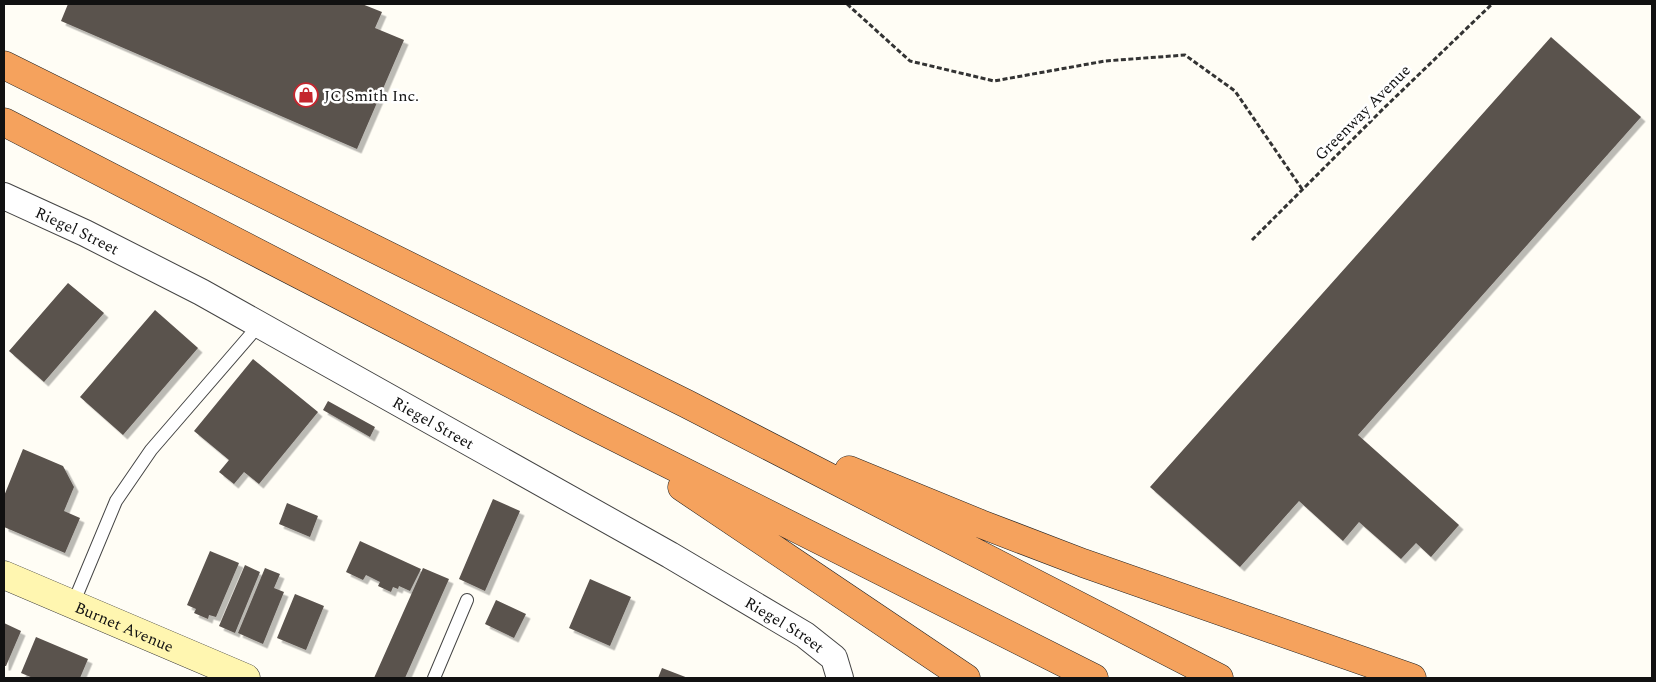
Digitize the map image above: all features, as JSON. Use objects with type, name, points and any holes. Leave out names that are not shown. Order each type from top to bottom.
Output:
[{"type":"highway","points":[[4,65],[687,404],[1219,678]]},
{"type":"highway","points":[[4,122],[587,424],[1094,678]]},
{"type":"highway","points":[[687,404],[1083,563],[1412,678]]},
{"type":"highway","points":[[587,424],[966,678]]},
{"type":"street","name":"Riegel Street","points":[[4,196],[85,233],[200,292],[670,555],[805,635],[834,658],[840,678]]},
{"type":"street","name":"Burnet Avenue","points":[[4,575],[246,678]]},
{"type":"lane","points":[[72,604],[116,501],[152,450],[259,325]]},
{"type":"lane","points":[[434,678],[467,600]]},
{"type":"path","points":[[847,4],[910,61],[994,81],[1105,61],[1185,55],[1235,91],[1302,189]]},
{"type":"path","name":"Greenway Avenue","points":[[1252,240],[1383,109],[1492,4]]},
{"type":"building","name":"JC Smith Inc.","points":[[68,4],[362,4],[382,12],[375,28],[404,40],[357,149],[61,21]]},
{"type":"building","points":[[1551,37],[1641,117],[1358,435],[1459,525],[1431,557],[1416,543],[1401,559],[1359,522],[1343,541],[1299,501],[1240,567],[1150,487]]},
{"type":"building","points":[[68,283],[104,313],[44,382],[9,351]]},
{"type":"building","points":[[155,310],[198,348],[123,435],[80,397]]},
{"type":"building","points":[[253,359],[318,412],[259,484],[244,472],[234,484],[219,472],[229,460],[194,431]]},
{"type":"building","points":[[328,401],[375,427],[370,437],[323,410]]},
{"type":"building","points":[[23,449],[63,466],[74,487],[64,511],[80,518],[65,553],[4,527],[4,496]]},
{"type":"building","points":[[493,499],[520,511],[485,591],[459,579]]},
{"type":"building","points":[[287,503],[318,516],[310,537],[279,524]]},
{"type":"building","points":[[360,541],[421,569],[410,591],[399,586],[398,589],[393,587],[391,592],[378,586],[380,582],[366,575],[363,580],[346,572]]},
{"type":"building","points":[[210,551],[239,563],[216,617],[209,615],[208,619],[194,613],[196,609],[187,605]]},
{"type":"building","points":[[245,565],[260,572],[235,633],[219,626]]},
{"type":"building","points":[[265,568],[280,574],[274,588],[284,592],[263,644],[238,633]]},
{"type":"building","points":[[423,568],[449,579],[405,678],[374,678]]},
{"type":"building","points":[[590,579],[631,597],[610,646],[569,628]]},
{"type":"building","points":[[295,594],[324,606],[306,650],[277,638]]},
{"type":"building","points":[[496,600],[526,614],[514,638],[485,624]]},
{"type":"building","points":[[4,623],[21,631],[6,666],[4,666]]},
{"type":"building","points":[[36,637],[88,659],[80,678],[33,678],[21,673]]},
{"type":"building","points":[[662,668],[688,678],[658,678]]},
{"type":"place","name":"JC Smith Inc.","points":[[306,95]]}]
